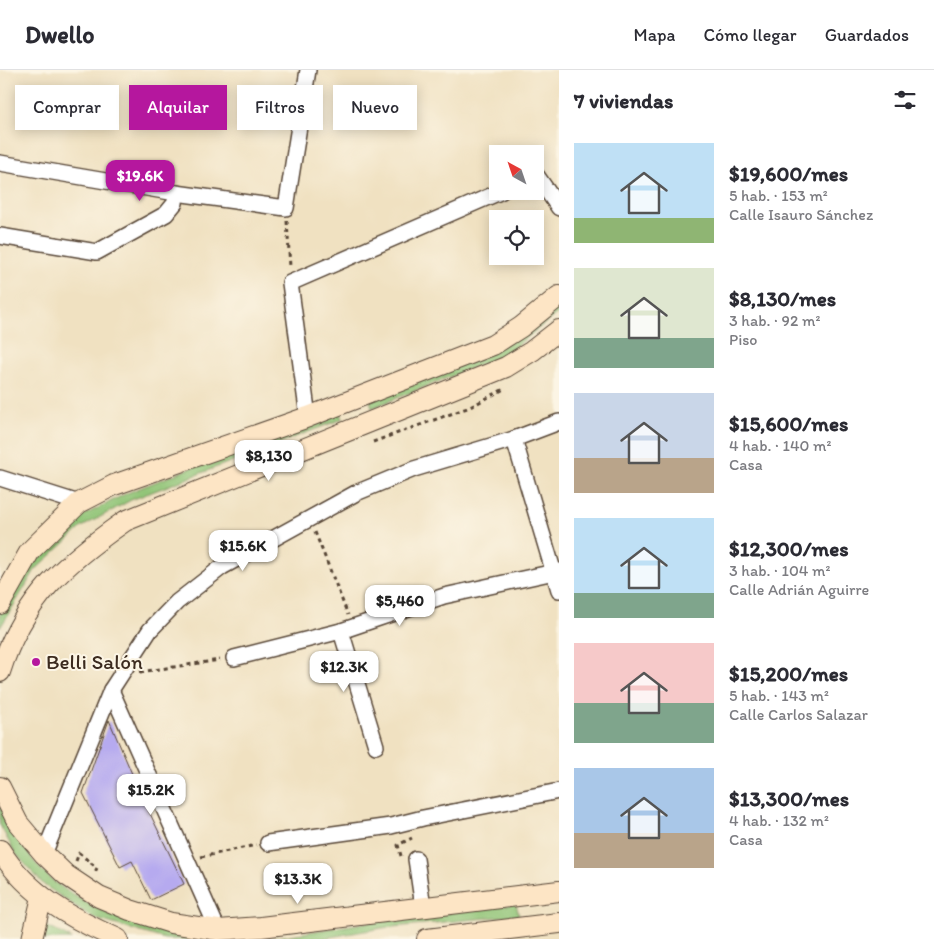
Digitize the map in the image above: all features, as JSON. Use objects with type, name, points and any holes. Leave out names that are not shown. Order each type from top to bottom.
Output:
[{"type":"main road","points":[[0,604],[30,551],[78,503],[114,485],[308,417],[492,345],[521,328],[559,296]]},
{"type":"main road","points":[[0,672],[25,615],[50,581],[81,552],[125,521],[362,436],[506,367],[532,351],[559,330]]},
{"type":"main road","points":[[347,402],[362,436]]},
{"type":"main road","points":[[0,787],[18,822],[44,854],[66,875],[100,898],[171,923],[218,930],[261,927],[559,890]]},
{"type":"main road","points":[[0,850],[9,864],[42,897],[80,923],[118,939]]},
{"type":"main road","points":[[532,893],[536,926]]},
{"type":"main road","points":[[32,939],[42,897]]},
{"type":"main road","points":[[427,939],[559,923]]},
{"type":"street","points":[[0,163],[176,193],[286,208],[308,70]]},
{"type":"street","points":[[544,186],[559,208]]},
{"type":"street","points":[[0,236],[97,252],[166,214],[174,203],[176,193]]},
{"type":"street","points":[[308,417],[290,283],[489,197]]},
{"type":"street","points":[[44,854],[111,690],[150,630],[177,602],[222,567],[356,492],[414,469],[514,439],[559,422]]},
{"type":"street","points":[[514,439],[556,572],[559,590]]},
{"type":"street","points":[[0,478],[78,503]]},
{"type":"street","points":[[234,658],[341,631],[444,596],[556,572]]},
{"type":"street","points":[[341,631],[376,746]]},
{"type":"street","points":[[111,690],[218,930]]},
{"type":"street","points":[[268,843],[391,826],[559,792]]},
{"type":"street","points":[[416,859],[423,907]]},
{"type":"path","points":[[286,208],[290,283]]},
{"type":"path","points":[[362,436],[470,407],[508,386]]},
{"type":"path","points":[[309,517],[348,617]]},
{"type":"path","points":[[120,675],[234,658]]},
{"type":"path","points":[[391,826],[395,838],[415,836],[398,845],[402,860],[416,859]]},
{"type":"path","points":[[188,860],[268,843]]},
{"type":"green space","points":[[559,302],[559,312],[507,354],[372,408],[370,400]]},
{"type":"green space","points":[[339,410],[342,419],[131,500],[82,527],[35,570],[0,628],[0,614],[30,565],[75,520],[127,493]]},
{"type":"green space","points":[[0,806],[22,844],[42,870],[64,889],[98,908],[135,923],[172,933],[206,938],[256,939],[165,939],[93,918],[44,885],[15,853],[0,825]]},
{"type":"green space","points":[[516,904],[519,915],[382,928],[319,939],[266,939],[382,920]]},
{"type":"green space","points":[[44,925],[72,939],[41,939]]},
{"type":"building","points":[[109,720],[141,795],[184,884],[151,900],[132,861],[120,867],[83,793]]},
{"type":"place","name":"Belli Salón","points":[[36,662]]}]
